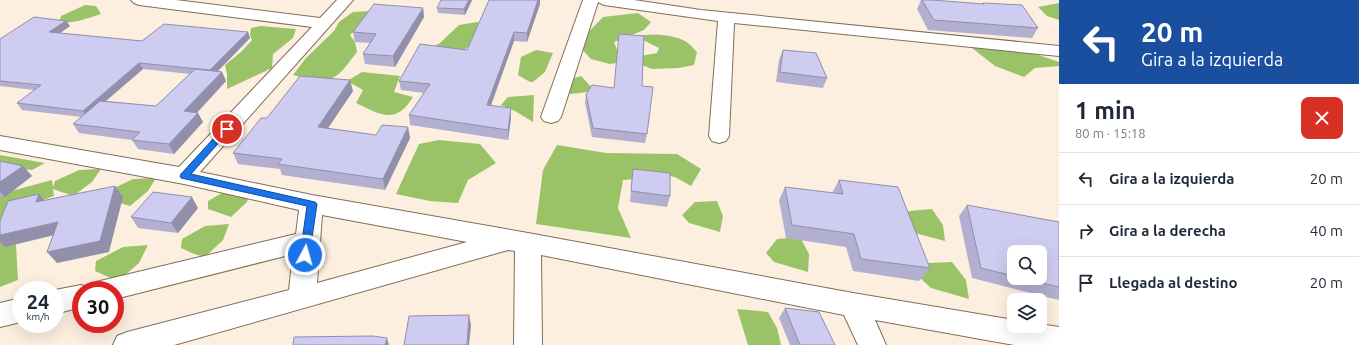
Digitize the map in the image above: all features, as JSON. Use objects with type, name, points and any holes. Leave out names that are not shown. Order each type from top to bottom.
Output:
[{"type":"street","points":[[139,0],[322,23]]},
{"type":"street","points":[[184,176],[322,23],[345,0]]},
{"type":"street","points":[[551,116],[591,0]]},
{"type":"street","points":[[604,0],[701,8],[726,17],[1059,51]]},
{"type":"street","points":[[719,136],[726,17]]},
{"type":"street","points":[[0,143],[184,176],[312,204],[853,305],[1059,340]]},
{"type":"street","points":[[302,298],[306,241],[312,204]]},
{"type":"street","points":[[124,285],[306,241]]},
{"type":"street","points":[[134,344],[302,298],[518,242]]},
{"type":"street","points":[[518,242],[528,345]]},
{"type":"street","points":[[853,305],[872,345]]},
{"type":"street","points":[[0,315],[12,312]]},
{"type":"green space","points":[[1059,3],[1059,20],[1047,16],[1038,7]]},
{"type":"green space","points":[[85,5],[96,6],[101,14],[85,19],[59,23],[61,16]]},
{"type":"green space","points":[[371,11],[365,22],[350,35],[355,42],[357,52],[344,69],[336,76],[325,80],[320,80],[293,75],[306,58],[334,31],[339,22],[353,12]]},
{"type":"green space","points":[[638,13],[651,22],[644,30],[614,42],[619,55],[635,57],[657,53],[659,48],[637,37],[642,35],[661,35],[675,37],[690,45],[697,52],[694,65],[679,68],[652,69],[642,65],[617,63],[610,64],[591,59],[577,44],[603,17]]},
{"type":"green space","points":[[477,22],[492,26],[462,52],[419,54],[440,43],[459,25]]},
{"type":"green space","points":[[261,26],[296,29],[293,38],[273,54],[272,68],[227,89],[227,74],[225,65],[241,52],[252,40],[250,35],[251,28]]},
{"type":"green space","points":[[963,41],[998,41],[1059,62],[1059,66],[1035,68],[1024,77],[995,66]]},
{"type":"green space","points":[[536,50],[553,53],[545,72],[533,82],[530,82],[518,75],[521,57]]},
{"type":"green space","points":[[362,72],[400,76],[394,92],[413,97],[407,106],[394,114],[388,115],[373,111],[356,103],[363,90],[347,81]]},
{"type":"green space","points":[[581,76],[594,90],[568,94],[568,80]]},
{"type":"green space","points":[[534,95],[533,122],[515,111],[501,105],[508,97]]},
{"type":"green space","points":[[439,140],[480,144],[496,163],[468,180],[458,203],[430,201],[396,194],[419,144]]},
{"type":"green space","points":[[557,145],[606,153],[677,154],[701,169],[691,186],[675,177],[669,176],[623,180],[618,208],[631,238],[536,224],[543,170]]},
{"type":"green space","points":[[0,155],[45,163],[32,170],[0,167]]},
{"type":"green space","points":[[101,169],[92,182],[73,196],[53,189],[54,196],[14,210],[18,280],[12,281],[0,287],[0,194],[52,180],[53,187],[55,181],[79,170]]},
{"type":"green space","points":[[156,178],[148,191],[130,206],[120,203],[110,190],[133,179]]},
{"type":"green space","points":[[252,188],[247,202],[231,217],[208,209],[208,201],[229,189]]},
{"type":"green space","points":[[717,201],[723,216],[720,232],[689,223],[682,215],[695,202]]},
{"type":"green space","points":[[932,209],[943,225],[945,241],[911,232],[901,224],[909,211]]},
{"type":"green space","points":[[229,224],[223,240],[205,257],[181,248],[182,239],[205,226]]},
{"type":"green space","points":[[800,237],[809,254],[808,272],[774,262],[766,253],[777,239]]},
{"type":"green space","points":[[148,245],[139,263],[118,281],[95,271],[96,261],[123,247]]},
{"type":"green space","points":[[952,262],[966,280],[969,299],[931,288],[920,278],[928,263]]},
{"type":"green space","points":[[737,309],[768,312],[777,328],[781,345],[748,345]]},
{"type":"building","points":[[441,0],[469,0],[464,9],[437,8]]},
{"type":"building","points":[[489,0],[538,0],[527,33],[514,32],[487,105],[511,108],[508,130],[409,115],[430,84],[399,81],[420,44],[467,50]]},
{"type":"building","points":[[922,0],[1022,5],[1038,28],[934,20]]},
{"type":"building","points":[[374,4],[423,8],[393,56],[363,54],[376,34],[353,32]]},
{"type":"building","points":[[34,17],[66,21],[49,32],[142,41],[164,24],[248,32],[210,70],[139,63],[83,111],[17,103],[41,85],[0,81],[0,39]]},
{"type":"building","points":[[619,34],[644,36],[642,86],[653,87],[647,134],[593,128],[586,94],[592,85],[614,88]]},
{"type":"building","points":[[783,50],[816,53],[827,78],[780,72]]},
{"type":"building","points":[[195,69],[222,72],[184,111],[198,113],[169,144],[132,140],[140,132],[73,124],[100,101],[156,106]]},
{"type":"building","points":[[300,76],[350,80],[318,127],[376,135],[382,125],[408,127],[383,179],[278,164],[282,159],[233,153],[261,118],[267,118]]},
{"type":"building","points":[[0,161],[23,166],[0,182]]},
{"type":"building","points":[[633,169],[670,173],[670,196],[631,191]]},
{"type":"building","points":[[839,180],[898,187],[930,268],[861,259],[854,234],[792,225],[785,187],[843,194]]},
{"type":"building","points":[[115,186],[100,241],[47,252],[58,222],[0,235],[0,221],[8,201],[39,194],[36,202]]},
{"type":"building","points":[[153,192],[192,197],[171,223],[131,217]]},
{"type":"building","points":[[967,205],[1059,222],[1059,287],[1047,284],[1047,245],[1007,245],[1007,274],[981,268]]},
{"type":"building","points":[[785,308],[819,312],[835,345],[800,345]]},
{"type":"building","points":[[469,315],[467,345],[404,345],[409,316]]},
{"type":"building","points":[[373,336],[387,338],[385,345],[293,345],[294,337]]},
{"type":"route","points":[[227,129],[184,176],[312,204],[305,255]]}]
